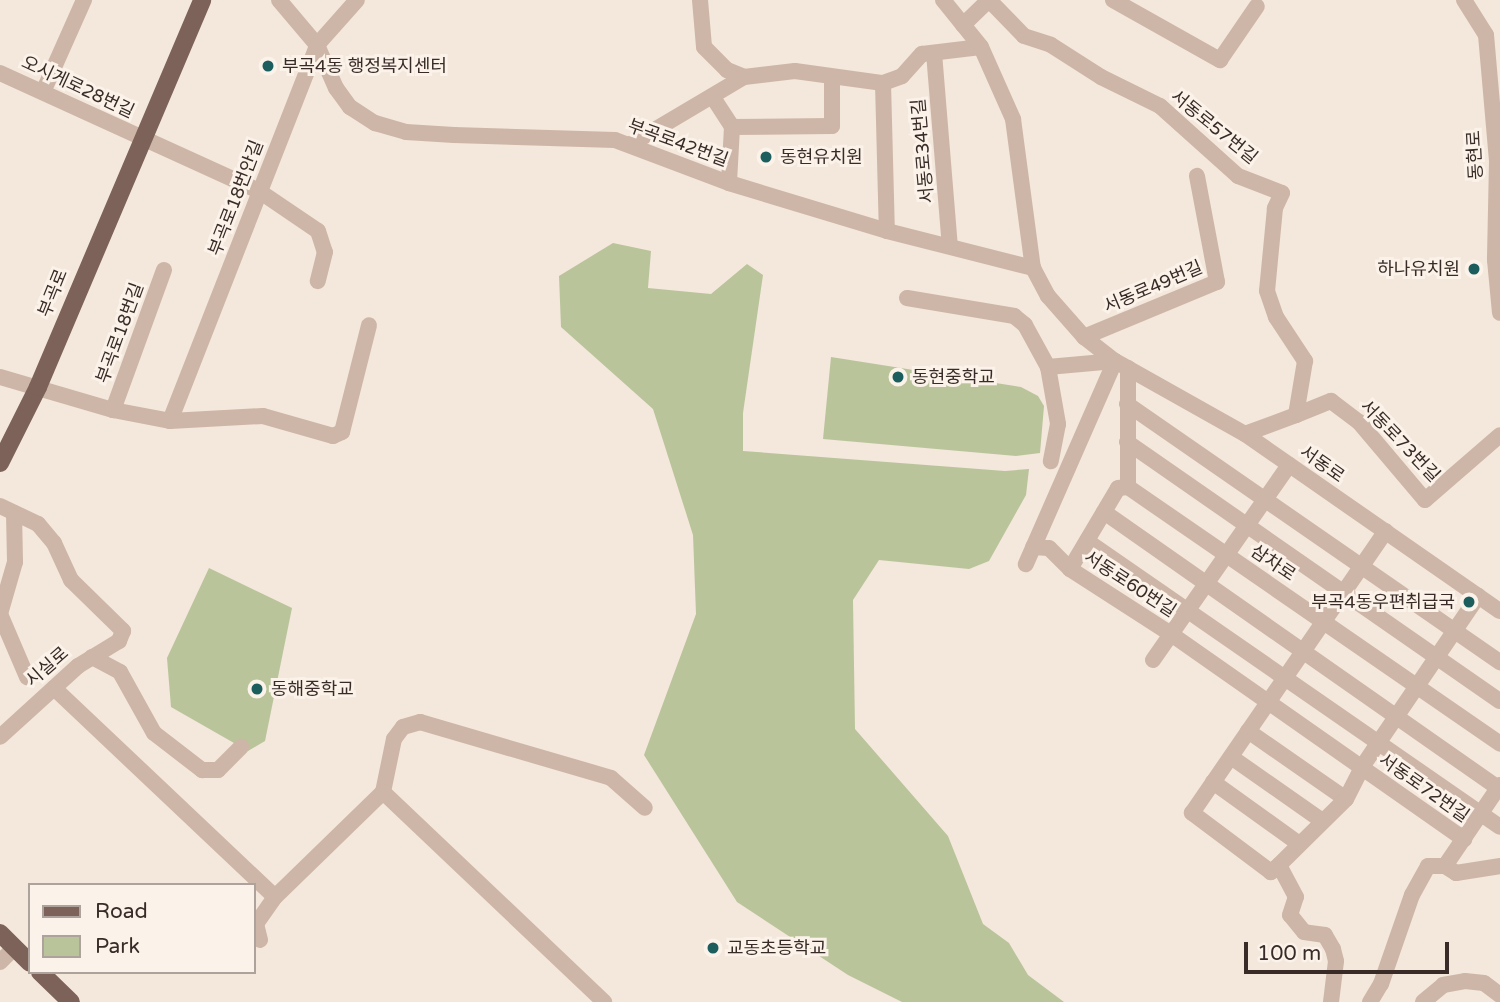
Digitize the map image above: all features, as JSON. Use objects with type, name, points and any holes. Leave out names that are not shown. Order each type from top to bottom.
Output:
[{"type":"main road","name":"부곡로","points":[[0,463],[38,387],[140,137],[201,0]]},
{"type":"main road","points":[[0,933],[28,961]]},
{"type":"main road","points":[[42,974],[61,999]]},
{"type":"street","points":[[43,93],[84,0]]},
{"type":"street","name":"부곡로42번길","points":[[279,0],[317,45],[343,97],[375,123],[406,132],[615,140],[632,144],[729,183],[887,231],[1033,268]]},
{"type":"street","name":"부곡로18번안길","points":[[170,421],[317,45],[357,0]]},
{"type":"street","points":[[700,0],[704,47],[727,70],[744,77],[795,71],[832,79],[883,83]]},
{"type":"street","name":"서동로","points":[[943,0],[981,47],[1013,119],[1033,268],[1048,296],[1084,337],[1121,364],[1245,434],[1500,611]]},
{"type":"street","points":[[963,25],[989,0]]},
{"type":"street","name":"서동로57번길","points":[[989,0],[1024,36],[1051,45],[1101,77],[1160,106],[1238,176],[1282,193],[1275,208],[1266,273],[1276,317],[1305,361],[1296,415]]},
{"type":"street","points":[[1113,0],[1220,60],[1257,6]]},
{"type":"street","name":"동현로","points":[[1464,0],[1486,35],[1497,162],[1495,260],[1500,313]]},
{"type":"street","name":"서동로34번길","points":[[887,231],[883,83],[902,76],[922,54],[981,47]]},
{"type":"street","name":"서동로34번길","points":[[934,53],[950,246]]},
{"type":"street","name":"오시게로28번길","points":[[0,73],[140,137]]},
{"type":"street","points":[[632,144],[714,99],[744,77]]},
{"type":"street","points":[[732,127],[832,126],[832,79]]},
{"type":"street","points":[[714,99],[732,127],[729,183]]},
{"type":"street","points":[[140,137],[260,191],[318,231],[325,252],[318,281]]},
{"type":"street","name":"서동로49번길","points":[[1084,337],[1217,282],[1197,176]]},
{"type":"street","name":"부곡로18번길","points":[[113,410],[164,270]]},
{"type":"street","points":[[907,298],[1014,316],[1025,325],[1048,367],[1058,425],[1051,461]]},
{"type":"street","name":"부곡로18번길","points":[[0,377],[113,410],[170,421],[263,416],[328,436],[340,434],[357,383],[359,350],[369,325]]},
{"type":"street","points":[[1048,367],[1121,364]]},
{"type":"street","points":[[1070,569],[1118,488],[1128,487],[1127,404],[1121,364]]},
{"type":"street","points":[[1026,564],[1121,364]]},
{"type":"street","name":"서동로73번길","points":[[1296,415],[1331,401],[1359,422],[1425,500],[1500,435]]},
{"type":"street","points":[[1127,404],[1500,662]]},
{"type":"street","points":[[1245,434],[1296,415]]},
{"type":"street","name":"삼차로","points":[[1127,442],[1247,525]]},
{"type":"street","name":"서동로60번길","points":[[1153,660],[1289,465]]},
{"type":"street","name":"삼차로","points":[[1128,487],[1500,744]]},
{"type":"street","points":[[7,510],[15,562],[0,614],[26,677]]},
{"type":"street","name":"시실로","points":[[0,737],[92,657],[119,641],[119,624],[71,580],[54,543],[38,524],[7,510]]},
{"type":"street","points":[[1104,512],[1499,787],[1445,866]]},
{"type":"street","points":[[1247,525],[1500,701]]},
{"type":"street","points":[[1331,1002],[1336,961],[1333,948],[1325,935],[1304,932],[1290,915],[1296,897],[1279,865],[1271,872],[1192,813],[1385,531]]},
{"type":"street","name":"서동로60번길","points":[[1087,541],[1379,743]]},
{"type":"street","name":"서동로60번길","points":[[1033,547],[1049,548],[1070,569],[1171,634],[1362,767]]},
{"type":"street","name":"서동로72번길","points":[[1279,865],[1321,820],[1334,815],[1346,799],[1362,767],[1478,596]]},
{"type":"street","points":[[92,657],[120,672],[154,733],[202,770],[218,770],[241,747]]},
{"type":"street","points":[[54,688],[275,897]]},
{"type":"street","points":[[260,940],[256,924],[275,897],[383,792],[394,739],[403,727],[420,722],[611,778],[645,808]]},
{"type":"street","points":[[1248,731],[1346,799]]},
{"type":"street","name":"서동로72번길","points":[[1379,743],[1500,827]]},
{"type":"street","points":[[1231,757],[1321,820]]},
{"type":"street","name":"서동로72번길","points":[[1362,767],[1464,839]]},
{"type":"street","points":[[1213,782],[1298,843]]},
{"type":"street","points":[[383,792],[604,1002]]},
{"type":"street","points":[[1370,1002],[1381,984],[1412,895],[1428,866],[1445,866],[1456,873],[1500,866]]},
{"type":"street","points":[[0,962],[14,948]]},
{"type":"street","points":[[1423,1002],[1443,985],[1465,981],[1484,984],[1500,995]]},
{"type":"green space","points":[[613,243],[651,251],[648,288],[711,294],[747,264],[763,275],[743,413],[743,451],[1005,471],[1029,469],[1026,495],[989,561],[969,569],[879,560],[853,600],[855,729],[948,836],[983,924],[1009,943],[1028,975],[1064,1002],[902,1002],[848,975],[737,902],[644,755],[696,614],[693,535],[653,409],[561,327],[559,276]]},
{"type":"green space","points":[[831,357],[1021,387],[1038,396],[1044,406],[1040,453],[1016,456],[823,439]]},
{"type":"green space","points":[[209,568],[292,608],[265,741],[248,751],[171,707],[167,658]]},
{"type":"place","name":"부곡4동 행정복지센터","points":[[268,66]]},
{"type":"place","name":"동현유치원","points":[[766,157]]},
{"type":"place","name":"하나유치원","points":[[1474,269]]},
{"type":"place","name":"동현중학교","points":[[898,377]]},
{"type":"place","name":"부곡4동우편취급국","points":[[1469,602]]},
{"type":"place","name":"동해중학교","points":[[257,689]]},
{"type":"place","name":"교동초등학교","points":[[713,948]]}]
